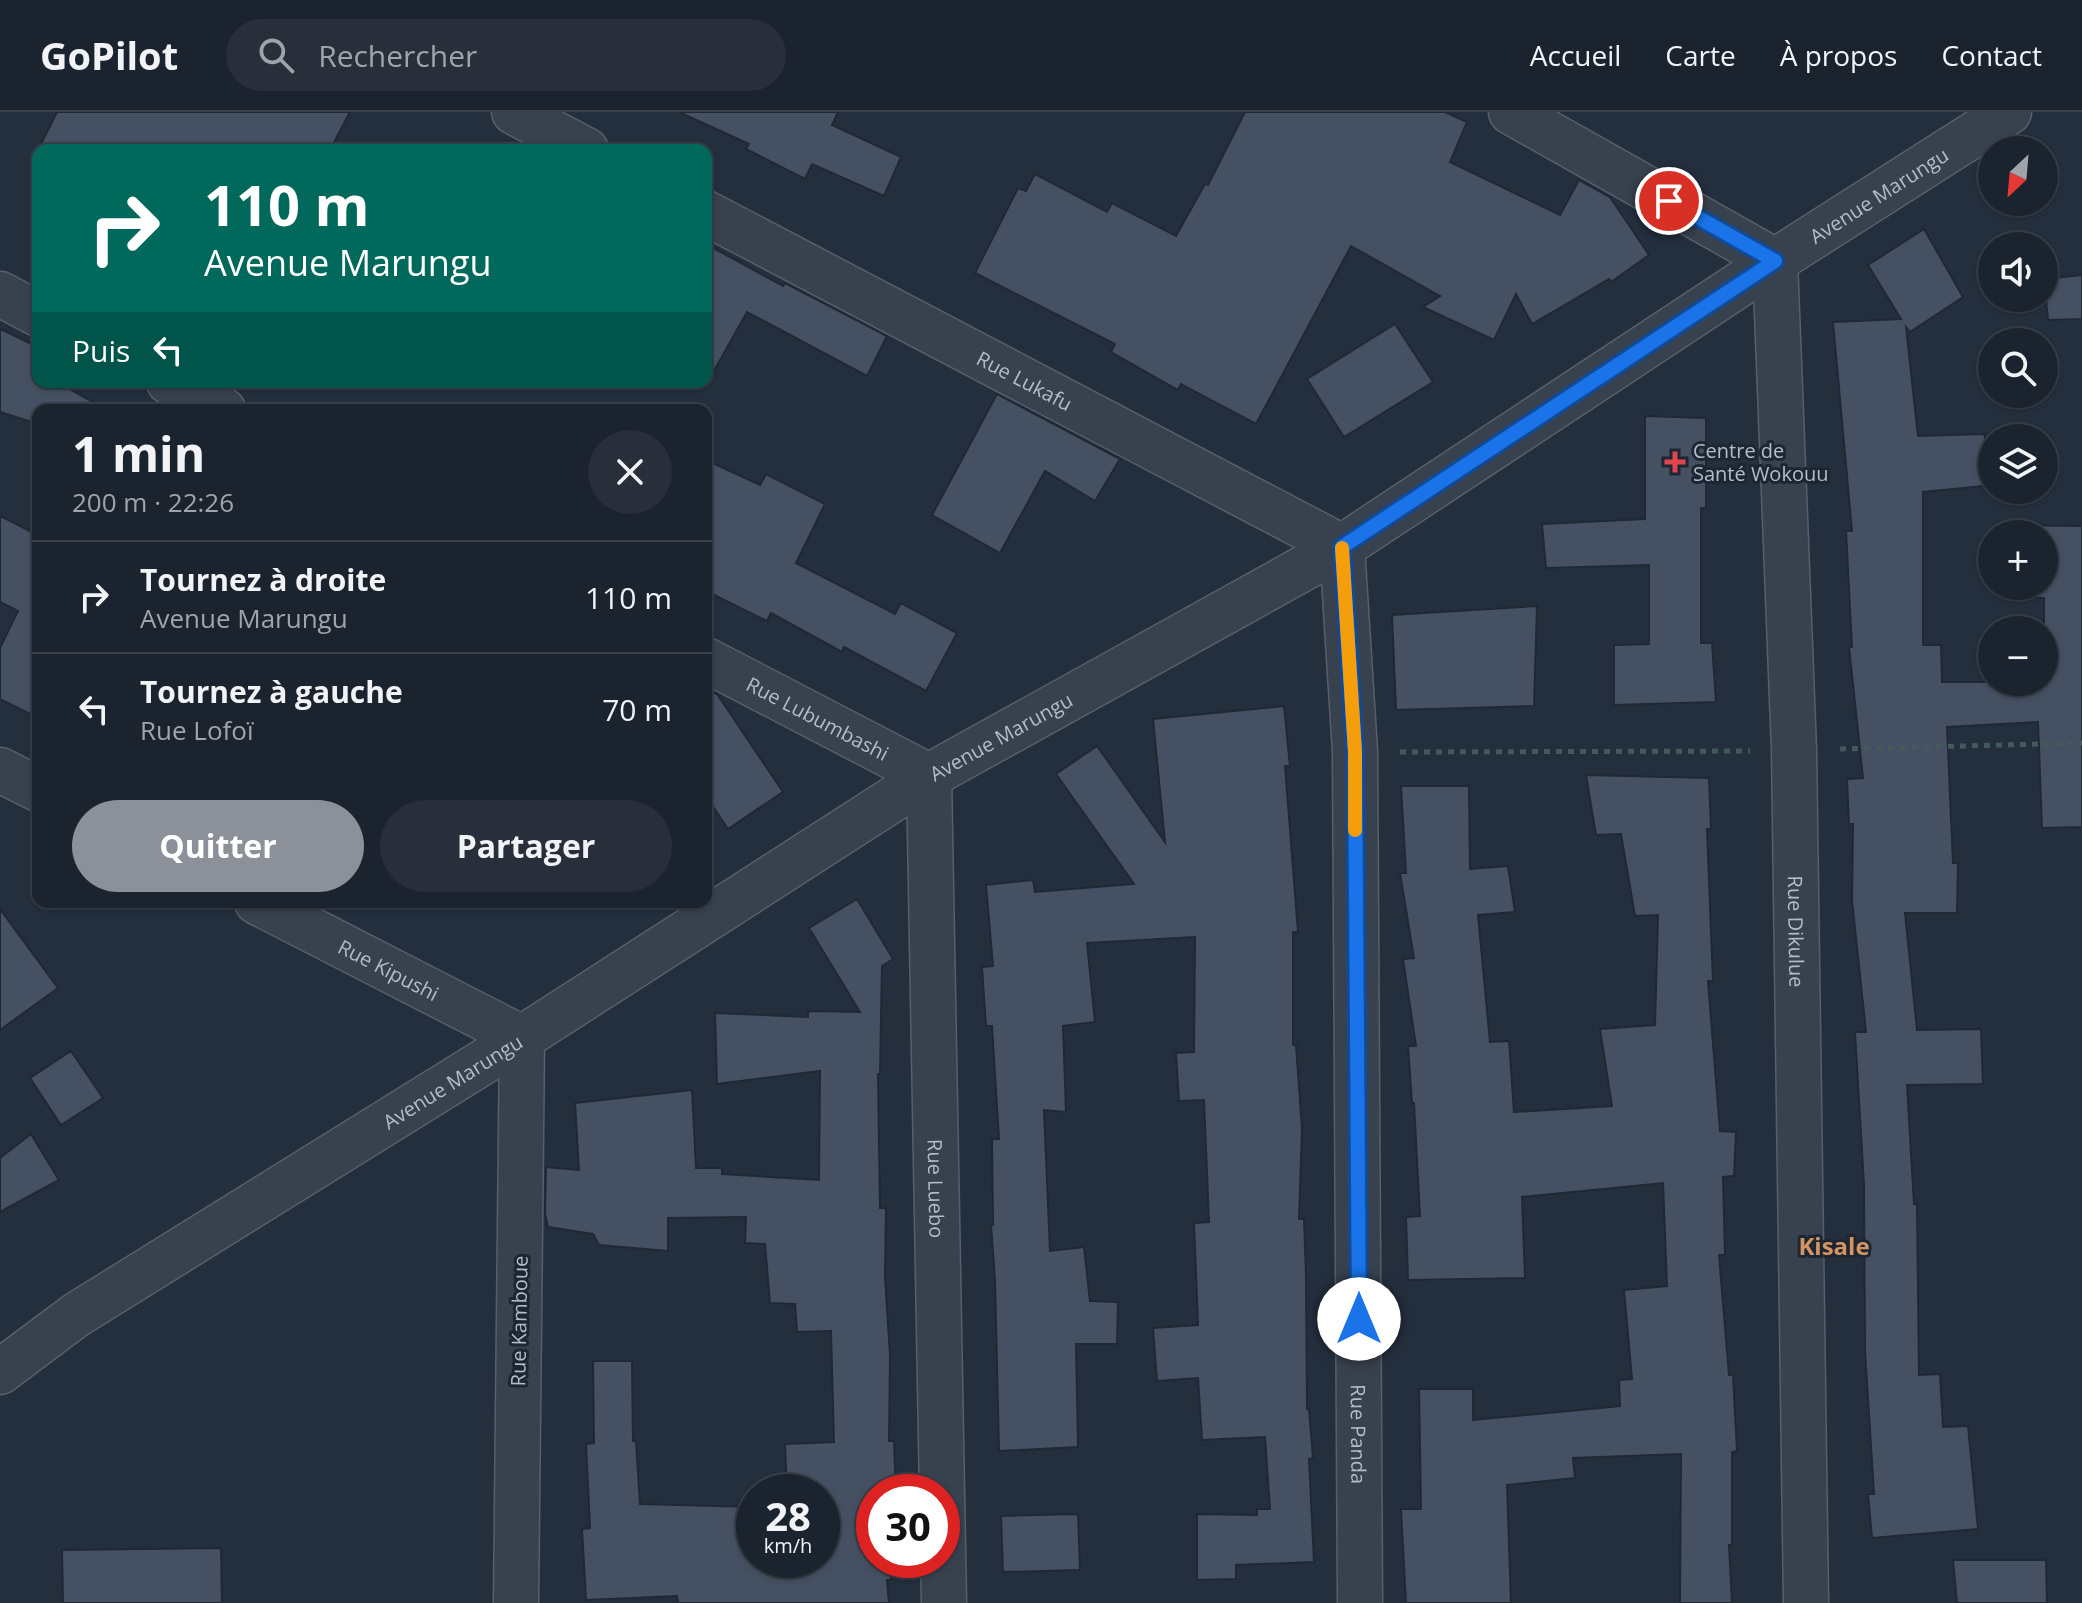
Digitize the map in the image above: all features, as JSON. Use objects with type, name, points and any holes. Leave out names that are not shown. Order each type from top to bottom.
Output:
[{"type":"street","points":[[514,112],[575,144]]},
{"type":"street","points":[[1511,112],[1775,261]]},
{"type":"street","name":"Avenue Marungu","points":[[0,1372],[76,1315],[522,1038],[929,776],[1342,547],[1775,261],[2009,112]]},
{"type":"street","name":"Rue Lukafu","points":[[712,216],[1342,547]]},
{"type":"street","name":"Rue Dikulue","points":[[1775,261],[1794,750],[1806,1603]]},
{"type":"street","points":[[0,294],[32,311]]},
{"type":"street","points":[[181,388],[211,404]]},
{"type":"street","name":"Rue Panda","points":[[1342,547],[1355,752],[1360,1603]]},
{"type":"street","name":"Rue Lubumbashi","points":[[712,663],[929,776]]},
{"type":"street","points":[[0,770],[32,786]]},
{"type":"street","name":"Rue Luebo","points":[[929,776],[944,1603]]},
{"type":"street","name":"Rue Kipushi","points":[[269,908],[522,1038]]},
{"type":"street","name":"Rue Kamboue","points":[[516,1603],[522,1038]]},
{"type":"path","points":[[1355,752],[1794,750],[2082,743]]},
{"type":"building","points":[[57,112],[350,112],[333,144],[41,144]]},
{"type":"building","points":[[679,112],[838,112],[832,125],[901,157],[884,196],[812,164],[805,179],[746,149],[749,144]]},
{"type":"building","points":[[1245,112],[1445,112],[1467,122],[1450,162],[1560,215],[1579,180],[1610,197],[1649,255],[1611,282],[1609,279],[1532,324],[1516,294],[1494,340],[1423,307],[1440,296],[1351,246],[1256,424],[1181,384],[1178,390],[1111,352],[1115,344],[975,273],[1018,188],[1026,191],[1035,174],[1107,212],[1112,203],[1176,236],[1205,184],[1208,185]]},
{"type":"building","points":[[1924,229],[1963,297],[1910,332],[1906,327],[1918,436],[1978,434],[1978,487],[1923,492],[1923,645],[1941,645],[1942,682],[1978,682],[1978,696],[2058,696],[2058,616],[2044,616],[2044,600],[2058,600],[2058,526],[2082,526],[2082,827],[2042,828],[2038,722],[1947,727],[1953,863],[1958,863],[1957,913],[1905,913],[1917,1030],[1981,1029],[1983,1084],[1907,1085],[1914,1204],[1917,1204],[1919,1375],[1940,1374],[1943,1427],[1968,1426],[1978,1529],[1872,1538],[1868,1494],[1874,1494],[1865,1351],[1864,1185],[1855,1032],[1866,1032],[1852,900],[1853,824],[1849,824],[1847,779],[1863,778],[1849,647],[1852,647],[1846,531],[1852,531],[1833,322],[1901,319],[1868,265]]},
{"type":"building","points":[[712,247],[783,286],[785,283],[887,336],[867,376],[747,312],[712,374]]},
{"type":"building","points":[[2082,275],[2082,319],[2048,320],[2047,312],[2058,312],[2058,278]]},
{"type":"building","points":[[1395,324],[1433,382],[1344,437],[1307,379]]},
{"type":"building","points":[[0,329],[32,344],[32,388],[68,388],[96,404],[32,404],[32,422],[0,412]]},
{"type":"building","points":[[997,394],[1120,459],[1095,501],[1045,471],[1000,553],[932,515]]},
{"type":"building","points":[[1645,416],[1706,418],[1706,508],[1701,508],[1701,643],[1712,643],[1716,702],[1614,705],[1614,645],[1649,644],[1649,565],[1546,568],[1542,524],[1645,519]]},
{"type":"building","points":[[712,463],[760,485],[766,474],[825,504],[796,563],[895,614],[901,603],[957,633],[926,691],[844,647],[842,652],[771,613],[767,621],[712,594]]},
{"type":"building","points":[[0,516],[32,532],[32,715],[0,699],[0,648],[18,611],[0,602]]},
{"type":"building","points":[[1537,606],[1534,706],[1396,710],[1392,615]]},
{"type":"building","points":[[712,691],[717,694],[783,792],[728,829],[712,805]]},
{"type":"building","points":[[1284,706],[1290,766],[1285,766],[1298,932],[1293,932],[1293,1045],[1296,1045],[1302,1129],[1299,1219],[1304,1219],[1307,1409],[1313,1458],[1309,1459],[1314,1562],[1236,1565],[1236,1579],[1197,1580],[1197,1514],[1257,1515],[1257,1509],[1270,1509],[1265,1437],[1202,1440],[1198,1378],[1157,1381],[1153,1328],[1198,1325],[1194,1223],[1209,1222],[1204,1100],[1179,1101],[1176,1053],[1194,1052],[1195,937],[1087,943],[1095,1022],[1063,1026],[1066,1112],[1044,1110],[1050,1251],[1084,1247],[1090,1301],[1118,1302],[1117,1344],[1076,1344],[1078,1447],[999,1451],[991,1225],[992,1139],[999,1139],[992,1026],[986,1026],[982,967],[993,966],[986,885],[1033,880],[1035,892],[1134,884],[1056,774],[1097,746],[1165,842],[1153,719]]},
{"type":"building","points":[[1586,775],[1709,778],[1711,829],[1707,829],[1713,981],[1708,981],[1720,1131],[1736,1132],[1734,1176],[1723,1177],[1725,1255],[1719,1255],[1729,1375],[1733,1375],[1737,1451],[1732,1452],[1732,1545],[1729,1545],[1732,1603],[1680,1603],[1681,1454],[1573,1458],[1575,1478],[1507,1485],[1511,1603],[1406,1603],[1401,1509],[1421,1509],[1419,1389],[1473,1389],[1473,1420],[1620,1406],[1619,1380],[1632,1379],[1624,1290],[1667,1286],[1663,1183],[1522,1197],[1525,1278],[1408,1280],[1406,1217],[1420,1216],[1408,1046],[1416,1046],[1403,959],[1414,958],[1400,873],[1406,873],[1401,786],[1469,786],[1470,869],[1508,866],[1515,912],[1478,915],[1490,1042],[1509,1041],[1514,1112],[1612,1106],[1600,1029],[1655,1025],[1658,915],[1635,916],[1621,834],[1596,835]]},
{"type":"building","points":[[857,899],[893,959],[882,966],[878,1074],[880,1208],[886,1208],[889,1441],[894,1441],[895,1474],[856,1474],[856,1578],[891,1578],[887,1580],[889,1603],[678,1603],[677,1596],[586,1600],[582,1529],[590,1528],[586,1444],[594,1443],[593,1361],[632,1361],[633,1441],[636,1441],[640,1504],[736,1507],[736,1578],[840,1578],[840,1474],[786,1474],[785,1444],[834,1442],[831,1331],[797,1332],[795,1304],[770,1303],[765,1244],[745,1243],[746,1217],[668,1218],[668,1251],[599,1245],[593,1234],[548,1227],[545,1213],[546,1167],[579,1170],[575,1103],[692,1090],[696,1168],[722,1168],[722,1174],[819,1180],[820,1071],[717,1084],[715,1013],[808,1017],[808,1011],[860,1012],[809,928]]},
{"type":"building","points":[[0,909],[58,988],[0,1030]]},
{"type":"building","points":[[71,1051],[103,1098],[61,1125],[30,1078]]},
{"type":"building","points":[[31,1134],[59,1180],[0,1212],[0,1158]]},
{"type":"building","points":[[1078,1514],[1080,1570],[1003,1572],[1001,1516]]},
{"type":"building","points":[[221,1548],[222,1603],[63,1603],[62,1550]]},
{"type":"building","points":[[1953,1560],[2046,1560],[2047,1603],[1957,1603]]},
{"type":"slow traffic","points":[[1342,548],[1355,752],[1355,830]]},
{"type":"place","name":"Centre de Santé Wokouu","points":[[1675,462]]},
{"type":"district","name":"Kisale","points":[[1834,1245]]},
{"type":"route","points":[[1359,1319],[1355,752],[1342,547],[1775,261],[1669,201]]}]
